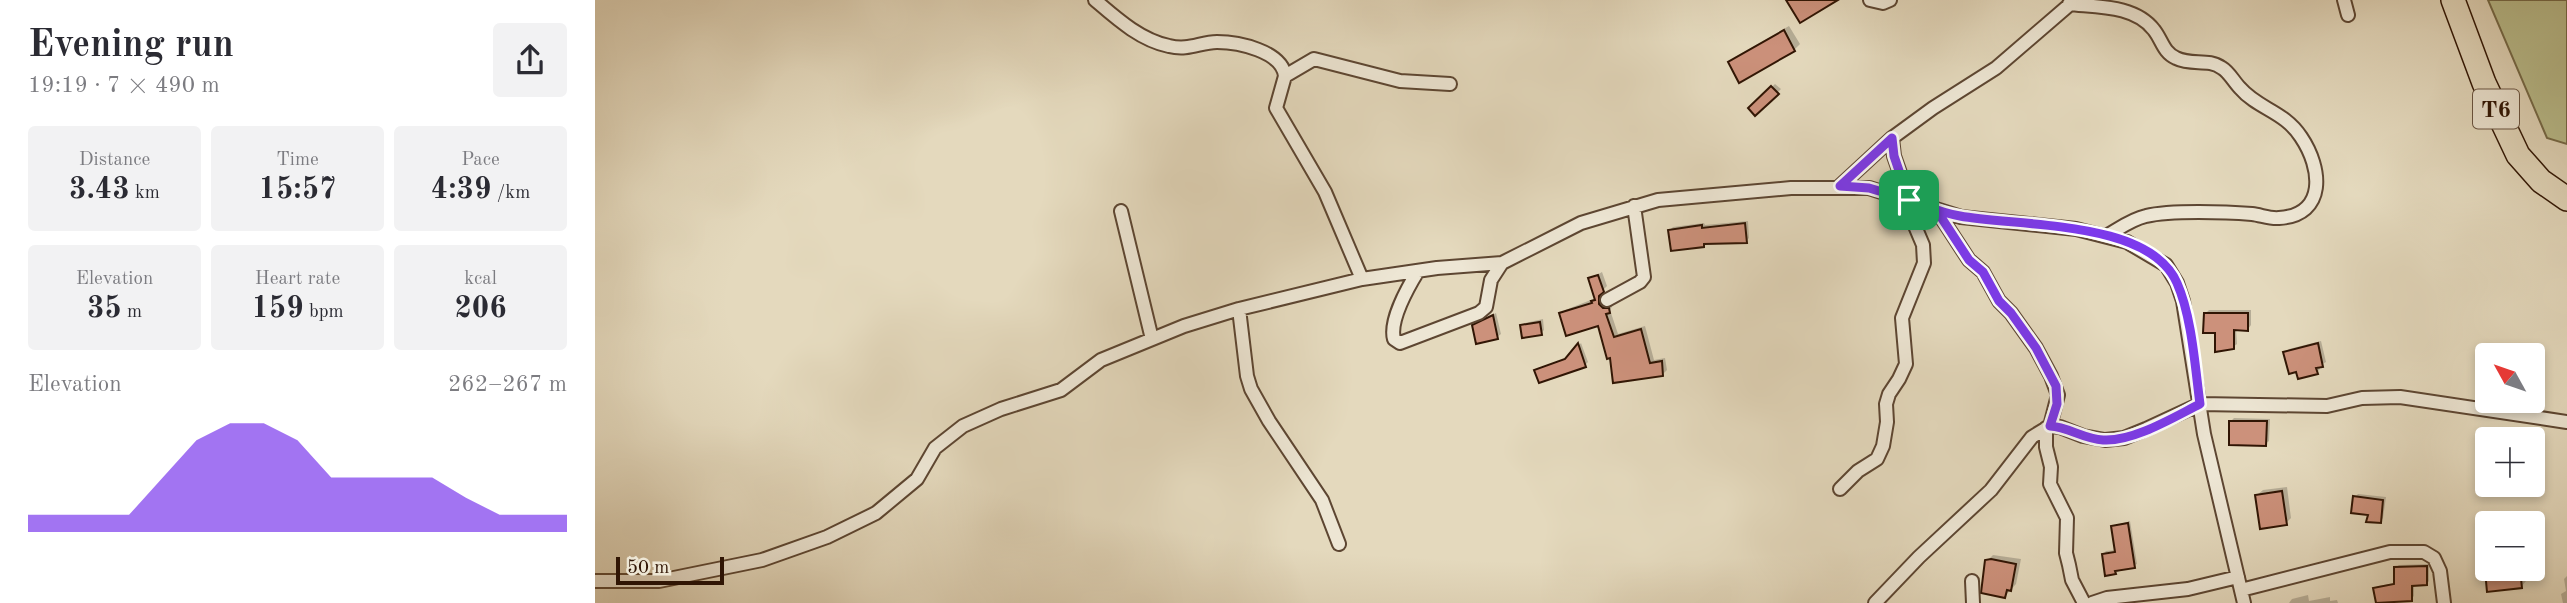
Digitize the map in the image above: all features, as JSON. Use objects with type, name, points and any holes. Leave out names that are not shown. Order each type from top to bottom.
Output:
[{"type":"highway","name":"T6","points":[[2453,0],[2484,83],[2518,155],[2541,181],[2567,199]]},
{"type":"street","points":[[1095,0],[1121,22],[1158,43],[1180,48],[1197,47],[1215,41],[1270,54],[1278,61],[1285,76],[1276,108],[1325,192],[1361,279]]},
{"type":"street","points":[[1870,0],[1883,3],[1891,0]]},
{"type":"street","points":[[2344,0],[2348,15]]},
{"type":"street","points":[[1840,186],[1892,138],[1996,68],[2072,2],[2125,11],[2150,25],[2166,51],[2175,57],[2193,62],[2213,63],[2225,69],[2242,91],[2287,120],[2310,154],[2318,186],[2310,203],[2302,211],[2287,217],[2276,219],[2229,213],[2147,215],[2108,235]]},
{"type":"street","points":[[1285,76],[1314,59],[1401,82],[1450,84]]},
{"type":"street","points":[[1840,489],[1858,471],[1877,459],[1883,446],[1887,422],[1886,404],[1906,364],[1902,318],[1924,262],[1923,245],[1912,219],[1909,200],[1894,156],[1892,138]]},
{"type":"street","points":[[595,581],[659,581],[762,560],[827,537],[876,513],[917,479],[935,448],[963,426],[1000,409],[1061,390],[1101,360],[1184,326],[1361,279],[1502,263],[1581,223],[1634,206],[1687,196],[1840,186],[1869,188],[1961,217],[2108,235],[2127,242],[2166,265],[2177,282],[2189,334],[2218,502],[2241,590]]},
{"type":"street","points":[[1607,300],[1640,282],[1644,276],[1634,206]]},
{"type":"street","points":[[1121,211],[1152,339]]},
{"type":"street","points":[[1937,211],[1969,260],[1983,272],[1999,301],[2030,339],[2051,376],[2057,395],[2048,427],[2046,447],[2051,467],[2050,484],[2067,518],[2066,553],[2072,580],[2084,603]]},
{"type":"street","points":[[1418,271],[1403,298],[1393,331],[1394,340],[1400,343],[1479,313],[1486,307],[1490,280],[1502,263]]},
{"type":"street","points":[[1240,309],[1247,376],[1251,389],[1322,500],[1339,544]]},
{"type":"street","points":[[1875,603],[1919,557],[1975,507],[2032,437],[2048,427],[2060,427],[2083,436],[2105,440],[2124,438],[2200,404],[2327,406],[2362,398],[2400,397],[2567,422]]},
{"type":"street","points":[[2092,603],[2107,598],[2188,589],[2241,590],[2390,552],[2424,552],[2434,558],[2440,571],[2444,603]]},
{"type":"street","points":[[1972,581],[1973,603]]},
{"type":"green space","points":[[2488,0],[2567,0],[2567,144],[2547,138]]},
{"type":"building","points":[[1786,0],[1838,0],[1800,23]]},
{"type":"building","points":[[1784,30],[1795,51],[1739,83],[1728,62]]},
{"type":"building","points":[[1771,86],[1779,94],[1755,116],[1748,108]]},
{"type":"building","points":[[1745,223],[1747,243],[1704,244],[1704,247],[1671,251],[1668,230]]},
{"type":"building","points":[[1598,275],[1604,292],[1599,296],[1599,304],[1603,308],[1609,308],[1610,313],[1606,314],[1614,337],[1641,329],[1650,363],[1662,361],[1663,376],[1613,383],[1610,358],[1607,359],[1598,326],[1566,336],[1559,313],[1592,303],[1591,301],[1595,300],[1588,278]]},
{"type":"building","points":[[2204,313],[2248,313],[2248,331],[2234,330],[2234,349],[2215,352],[2215,333],[2203,333]]},
{"type":"building","points":[[1493,315],[1498,339],[1476,344],[1472,325]]},
{"type":"building","points":[[1540,322],[1542,335],[1522,338],[1520,325]]},
{"type":"building","points":[[1578,343],[1586,367],[1539,383],[1534,370],[1565,359]]},
{"type":"building","points":[[2318,343],[2323,367],[2316,368],[2318,374],[2298,379],[2296,372],[2289,374],[2283,352]]},
{"type":"building","points":[[2229,421],[2267,421],[2266,446],[2229,445]]},
{"type":"building","points":[[2282,491],[2287,525],[2260,529],[2255,495]]},
{"type":"building","points":[[2353,496],[2383,500],[2381,523],[2366,522],[2368,515],[2351,513]]},
{"type":"building","points":[[2128,523],[2135,568],[2115,571],[2116,574],[2105,576],[2102,554],[2115,552],[2111,526]]},
{"type":"building","points":[[1985,560],[2016,564],[2011,591],[2007,590],[2005,598],[1981,593]]},
{"type":"building","points":[[2427,566],[2427,585],[2412,586],[2412,601],[2376,603],[2373,588],[2394,584],[2394,567]]},
{"type":"building","points":[[2486,581],[2521,581],[2522,588],[2487,592]]},
{"type":"route","points":[[1909,200],[1869,188],[1840,186],[1892,138],[1894,156],[1909,200],[1961,217],[2108,235],[2127,242],[2166,265],[2177,282],[2183,301],[2200,404],[2124,438],[2105,440],[2050,426],[2057,404],[2056,386],[2036,348],[1999,301],[1983,272],[1969,260],[1937,211],[1909,200]]}]
